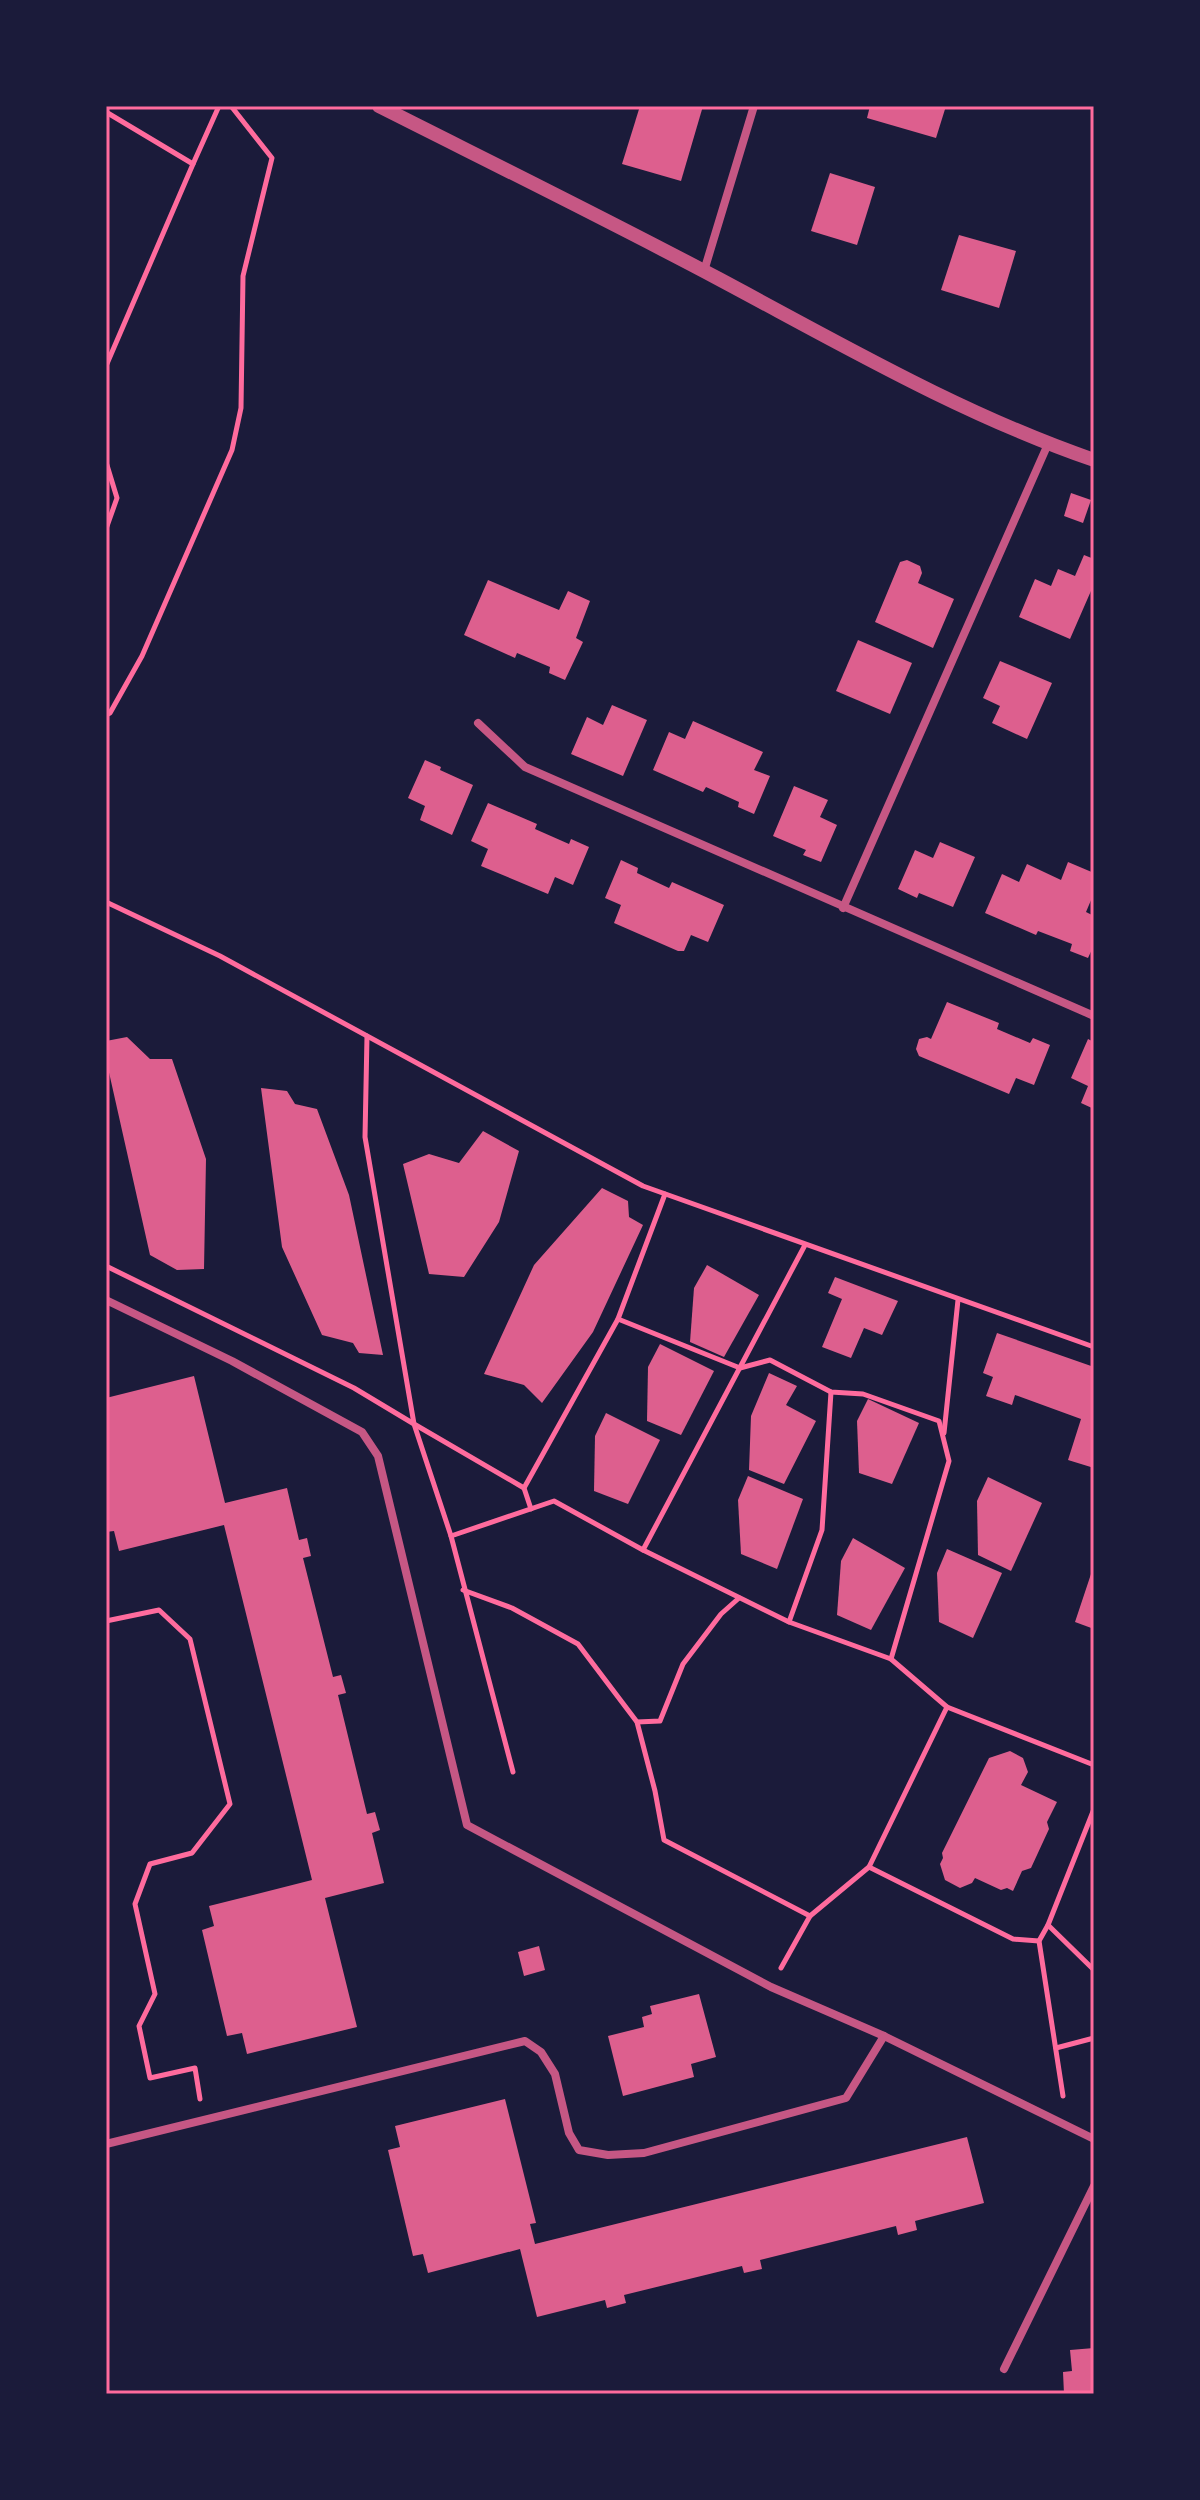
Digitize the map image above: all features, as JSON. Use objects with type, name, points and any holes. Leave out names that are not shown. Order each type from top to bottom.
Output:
[{"type":"street","points":[[379,106],[942,396],[1048,444],[1094,460]]},
{"type":"street","points":[[704,271],[754,106]]},
{"type":"street","points":[[843,908],[1048,444]]},
{"type":"street","points":[[478,723],[525,767],[1094,1016]]},
{"type":"street","points":[[106,1300],[232,1361],[362,1432],[378,1456],[467,1825],[771,1987],[884,2036],[1094,2139]]},
{"type":"street","points":[[106,2144],[525,2041],[541,2052],[555,2074],[569,2133],[579,2150],[608,2155],[644,2153],[846,2098],[884,2036]]},
{"type":"street","points":[[1004,2369],[1094,2186]]},
{"type":"path","points":[[106,366],[219,106]]},
{"type":"path","points":[[106,715],[110,713],[148,643],[232,450],[241,408],[243,276],[272,158],[231,106]]},
{"type":"path","points":[[106,112],[193,164]]},
{"type":"path","points":[[106,462],[117,498],[106,529]]},
{"type":"path","points":[[106,902],[220,956],[643,1186],[1094,1347]]},
{"type":"path","points":[[367,1036],[365,1137],[414,1424],[451,1536],[513,1772]]},
{"type":"path","points":[[524,1488],[618,1319],[665,1194]]},
{"type":"path","points":[[643,1550],[805,1245]]},
{"type":"path","points":[[106,1266],[354,1388],[524,1488],[531,1509]]},
{"type":"path","points":[[943,1438],[958,1300]]},
{"type":"path","points":[[618,1319],[740,1368],[770,1360],[831,1392],[863,1394],[939,1421],[949,1461],[891,1659]]},
{"type":"path","points":[[789,1622],[822,1530],[831,1392]]},
{"type":"path","points":[[451,1536],[554,1501],[643,1550],[789,1622],[891,1659],[947,1707],[1094,1765]]},
{"type":"path","points":[[463,1590],[512,1608],[578,1644],[637,1722],[664,1840],[810,1916]]},
{"type":"path","points":[[637,1722],[660,1721],[683,1664],[721,1614],[739,1598]]},
{"type":"path","points":[[106,1621],[159,1610],[190,1639],[230,1804],[192,1853],[150,1864],[135,1904],[155,1994],[139,2026],[150,2078],[195,2068],[203,2120]]},
{"type":"path","points":[[771,1987],[810,1916],[869,1867],[947,1707]]},
{"type":"path","points":[[1067,2124],[1039,1941],[1094,1809]]},
{"type":"path","points":[[869,1867],[1013,1939],[1039,1941]]},
{"type":"path","points":[[1048,1925],[1094,1970]]},
{"type":"path","points":[[1056,2048],[1094,2038]]},
{"type":"building","points":[[640,106],[703,106],[681,181],[622,164]]},
{"type":"building","points":[[870,106],[946,106],[936,138],[867,118]]},
{"type":"building","points":[[830,173],[875,187],[857,245],[811,231]]},
{"type":"building","points":[[959,235],[1016,251],[999,308],[941,290]]},
{"type":"building","points":[[1071,493],[1091,500],[1083,523],[1064,516]]},
{"type":"building","points":[[1084,555],[1094,559],[1094,584],[1070,639],[1019,617],[1035,579],[1051,586],[1058,569],[1075,576]]},
{"type":"building","points":[[907,560],[920,566],[922,573],[918,583],[954,599],[933,648],[875,622],[900,562]]},
{"type":"building","points":[[488,580],[559,610],[568,591],[590,601],[576,638],[583,642],[565,680],[549,673],[550,667],[517,653],[515,658],[464,635]]},
{"type":"building","points":[[858,640],[912,663],[890,714],[836,691]]},
{"type":"building","points":[[1000,661],[1052,683],[1027,739],[992,723],[1000,706],[983,698]]},
{"type":"building","points":[[612,705],[647,720],[623,776],[571,754],[587,717],[603,725]]},
{"type":"building","points":[[693,721],[763,752],[754,770],[770,776],[754,814],[738,807],[739,802],[706,787],[703,792],[653,770],[669,732],[685,739]]},
{"type":"building","points":[[425,760],[473,785],[452,835],[420,820],[425,806],[408,798]]},
{"type":"building","points":[[794,786],[828,800],[820,817],[837,825],[821,862],[803,855],[806,850],[773,836]]},
{"type":"building","points":[[488,803],[537,824],[535,829],[569,844],[571,839],[589,847],[573,885],[555,877],[548,894],[481,866],[488,849],[471,841]]},
{"type":"building","points":[[940,842],[975,857],[953,907],[919,893],[917,898],[898,889],[915,850],[933,858]]},
{"type":"building","points":[[621,860],[638,868],[637,873],[669,888],[672,882],[724,905],[708,942],[691,935],[684,951],[678,951],[614,923],[621,905],[605,898]]},
{"type":"building","points":[[1068,862],[1094,873],[1094,893],[1086,912],[1094,916],[1094,945],[1088,958],[1070,951],[1072,944],[1038,931],[1036,935],[985,913],[1002,874],[1019,882],[1027,864],[1061,880]]},
{"type":"building","points":[[947,1002],[999,1023],[997,1029],[1030,1043],[1033,1038],[1050,1045],[1034,1085],[1016,1078],[1009,1094],[919,1056],[916,1049],[919,1039],[931,1039]]},
{"type":"building","points":[[127,1037],[150,1059],[172,1059],[206,1159],[204,1269],[177,1270],[150,1255],[106,1059],[106,1041]]},
{"type":"building","points":[[1088,1039],[1094,1042],[1094,1109],[1081,1103],[1088,1086],[1071,1078]]},
{"type":"building","points":[[261,1088],[287,1091],[295,1104],[317,1109],[349,1195],[383,1355],[359,1353],[353,1343],[322,1335],[282,1247]]},
{"type":"building","points":[[483,1131],[519,1151],[499,1222],[464,1277],[429,1274],[403,1164],[429,1154],[459,1163]]},
{"type":"building","points":[[602,1188],[628,1201],[629,1217],[643,1225],[593,1332],[542,1403],[524,1385],[484,1374],[534,1265]]},
{"type":"building","points":[[707,1265],[759,1295],[724,1357],[690,1342],[694,1288]]},
{"type":"building","points":[[835,1277],[898,1301],[882,1335],[864,1328],[851,1358],[822,1347],[842,1299],[828,1293]]},
{"type":"building","points":[[997,1333],[1094,1367],[1094,1468],[1068,1460],[1081,1419],[1015,1395],[1012,1405],[986,1396],[993,1377],[983,1373]]},
{"type":"building","points":[[660,1344],[714,1371],[681,1435],[647,1421],[648,1367]]},
{"type":"building","points":[[769,1373],[797,1386],[786,1405],[816,1421],[784,1484],[749,1470],[751,1416]]},
{"type":"building","points":[[194,1376],[225,1503],[287,1488],[299,1540],[307,1538],[311,1556],[303,1558],[333,1677],[341,1675],[346,1693],[338,1695],[367,1814],[375,1812],[380,1830],[372,1833],[384,1883],[325,1898],[357,2027],[247,2054],[242,2033],[227,2036],[202,1930],[214,1926],[209,1906],[312,1880],[224,1525],[119,1551],[114,1531],[106,1532],[106,1398]]},
{"type":"building","points":[[868,1399],[919,1423],[892,1484],[859,1473],[857,1421]]},
{"type":"building","points":[[606,1413],[660,1440],[628,1504],[594,1491],[595,1436]]},
{"type":"building","points":[[748,1476],[803,1499],[777,1569],[741,1554],[738,1500]]},
{"type":"building","points":[[988,1477],[1042,1503],[1011,1571],[978,1555],[977,1501]]},
{"type":"building","points":[[853,1538],[905,1568],[871,1630],[837,1615],[841,1561]]},
{"type":"building","points":[[947,1549],[1002,1573],[973,1638],[939,1622],[937,1573]]},
{"type":"building","points":[[1094,1568],[1094,1629],[1075,1622]]},
{"type":"building","points":[[1010,1751],[1023,1758],[1028,1772],[1021,1785],[1057,1802],[1047,1822],[1049,1829],[1031,1868],[1022,1871],[1013,1891],[1007,1888],[1001,1890],[975,1878],[972,1883],[960,1888],[945,1880],[940,1864],[942,1853],[989,1758]]},
{"type":"building","points":[[539,1946],[545,1970],[524,1976],[518,1952]]},
{"type":"building","points":[[699,1994],[716,2057],[691,2064],[694,2077],[623,2096],[608,2036],[644,2027],[642,2017],[652,2014],[650,2006]]},
{"type":"building","points":[[505,2099],[536,2223],[530,2224],[535,2244],[967,2137],[984,2203],[915,2221],[917,2230],[898,2235],[896,2226],[760,2260],[762,2269],[744,2273],[742,2266],[624,2295],[626,2303],[607,2308],[605,2300],[537,2317],[520,2249],[428,2273],[423,2254],[413,2256],[388,2150],[400,2147],[395,2126]]},
{"type":"building","points":[[1094,2348],[1094,2394],[1064,2394],[1063,2372],[1072,2371],[1070,2350]]}]
